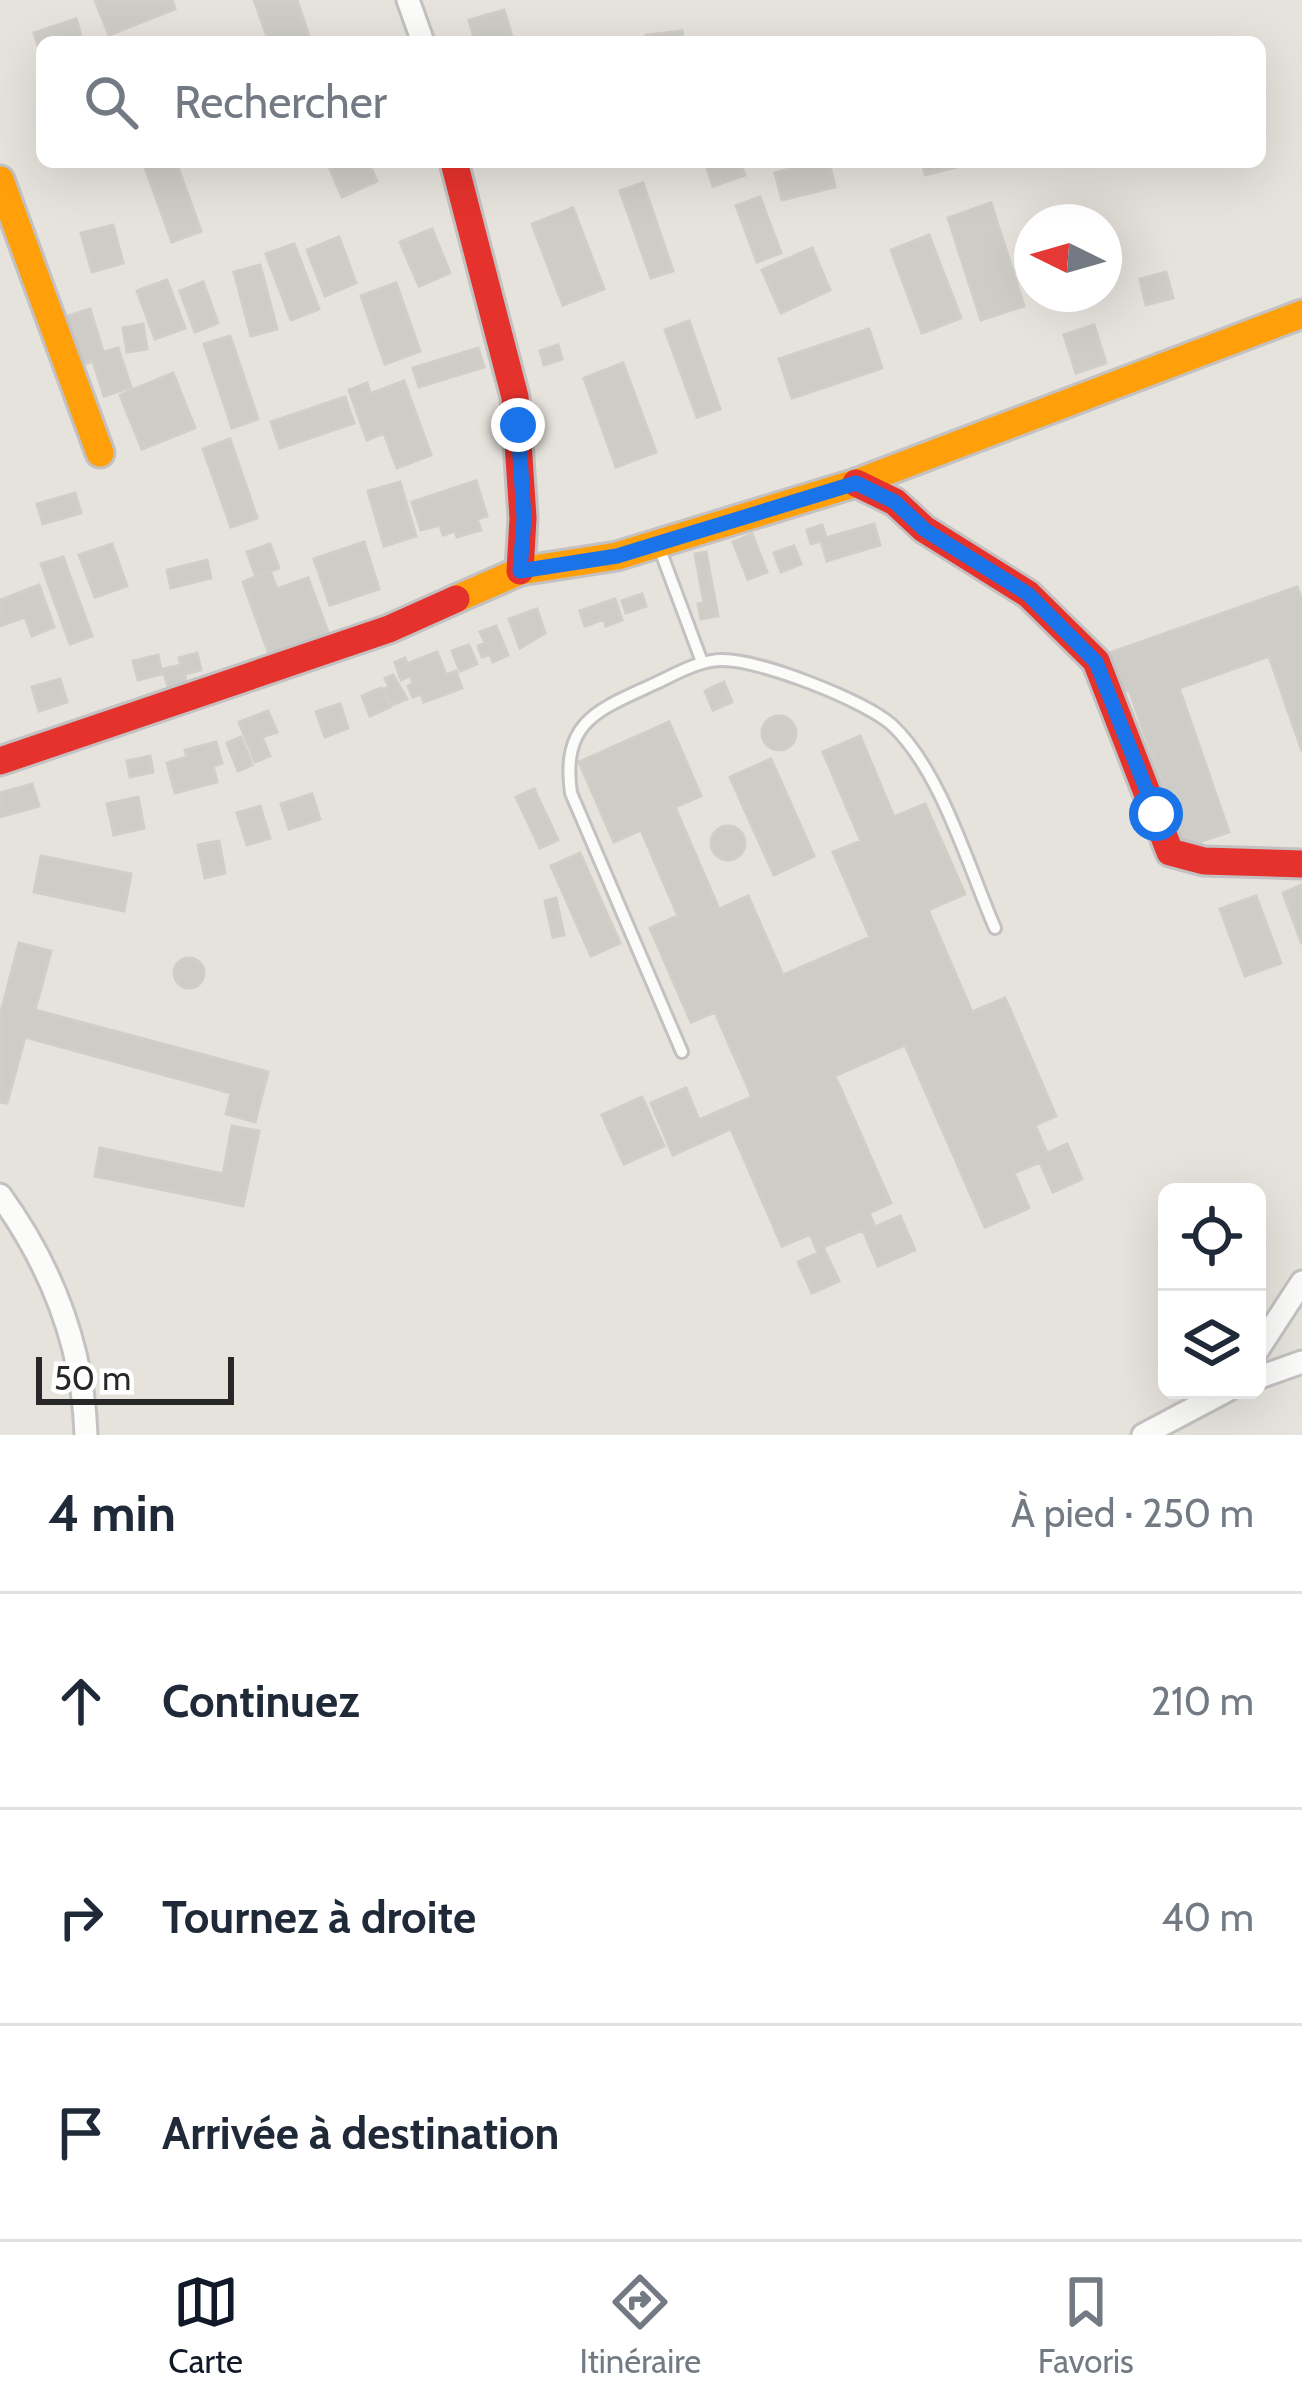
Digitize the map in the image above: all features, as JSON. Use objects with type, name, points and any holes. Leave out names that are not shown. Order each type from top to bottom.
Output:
[{"type":"street","points":[[408,0],[421,36]]},
{"type":"street","points":[[456,168],[515,397],[524,518],[520,571]]},
{"type":"street","points":[[0,180],[100,453]]},
{"type":"street","points":[[0,761],[389,629],[520,571],[617,556],[856,483],[1302,314]]},
{"type":"street","points":[[856,483],[895,502],[925,530],[1028,594],[1096,662],[1170,852],[1204,861],[1302,864]]},
{"type":"street","points":[[0,1196],[21,1225],[63,1305],[85,1396],[86,1435]]},
{"type":"street","points":[[1266,1338],[1302,1282]]},
{"type":"street","points":[[1266,1375],[1302,1362]]},
{"type":"street","points":[[1143,1435],[1211,1399]]},
{"type":"lane","points":[[658,545],[702,662]]},
{"type":"lane","points":[[682,1052],[645,975],[571,793],[568,771],[570,750],[592,712],[702,662],[727,660],[761,667],[858,703],[890,723],[916,752],[995,928]]},
{"type":"building","points":[[95,0],[172,0],[175,9],[109,35]]},
{"type":"building","points":[[254,0],[297,0],[309,36],[267,36]]},
{"type":"building","points":[[504,10],[512,36],[473,36],[469,20]]},
{"type":"building","points":[[76,19],[81,36],[36,39],[34,33]]},
{"type":"building","points":[[682,31],[683,36],[646,36]]},
{"type":"building","points":[[145,168],[178,168],[201,231],[172,242]]},
{"type":"building","points":[[330,168],[371,168],[377,181],[342,197]]},
{"type":"building","points":[[707,168],[742,168],[745,175],[713,186]]},
{"type":"building","points":[[830,168],[835,187],[782,200],[775,173]]},
{"type":"building","points":[[923,168],[953,168],[925,175]]},
{"type":"building","points":[[643,183],[673,271],[651,278],[620,191]]},
{"type":"building","points":[[760,197],[781,253],[757,262],[736,206]]},
{"type":"building","points":[[991,203],[1014,275],[1014,309],[981,320],[948,218]]},
{"type":"building","points":[[573,208],[604,289],[563,305],[532,224]]},
{"type":"building","points":[[113,225],[123,263],[92,272],[81,233]]},
{"type":"building","points":[[432,229],[450,273],[419,286],[400,242]]},
{"type":"building","points":[[929,235],[961,318],[922,333],[891,250]]},
{"type":"building","points":[[339,237],[356,283],[325,296],[307,250]]},
{"type":"building","points":[[294,244],[319,309],[291,320],[266,254]]},
{"type":"building","points":[[812,248],[830,290],[781,313],[762,270]]},
{"type":"building","points":[[260,265],[277,329],[251,336],[234,272]]},
{"type":"building","points":[[1166,272],[1173,298],[1146,305],[1140,279]]},
{"type":"building","points":[[167,280],[185,328],[155,339],[137,291]]},
{"type":"building","points":[[203,282],[218,323],[195,332],[180,291]]},
{"type":"building","points":[[396,283],[420,351],[385,364],[361,296]]},
{"type":"building","points":[[90,309],[103,352],[118,348],[131,387],[104,396],[93,361],[77,366],[62,318]]},
{"type":"building","points":[[689,321],[720,409],[697,417],[665,330]]},
{"type":"building","points":[[143,324],[147,349],[127,352],[123,328]]},
{"type":"building","points":[[1094,325],[1106,363],[1076,373],[1064,335]]},
{"type":"building","points":[[869,329],[882,368],[792,398],[779,359]]},
{"type":"building","points":[[230,336],[258,419],[232,428],[204,344]]},
{"type":"building","points":[[558,345],[562,359],[544,365],[540,351]]},
{"type":"building","points":[[478,348],[484,367],[419,387],[413,368]]},
{"type":"building","points":[[623,363],[656,452],[616,467],[584,378]]},
{"type":"building","points":[[173,373],[195,428],[142,449],[120,395]]},
{"type":"building","points":[[404,381],[431,455],[397,468],[384,433],[367,440],[349,390],[367,383],[370,394]]},
{"type":"building","points":[[345,397],[354,423],[280,448],[271,422]]},
{"type":"building","points":[[230,439],[257,518],[231,527],[203,449]]},
{"type":"building","points":[[476,481],[487,516],[477,519],[481,530],[457,537],[455,531],[443,535],[440,525],[421,530],[412,502]]},
{"type":"building","points":[[400,482],[416,536],[384,546],[368,491]]},
{"type":"building","points":[[75,493],[81,513],[43,524],[37,504]]},
{"type":"building","points":[[874,524],[880,545],[827,561],[821,541],[811,544],[807,530],[822,525],[826,538]]},
{"type":"building","points":[[752,534],[767,572],[748,579],[733,542]]},
{"type":"building","points":[[364,542],[379,589],[330,605],[314,559]]},
{"type":"building","points":[[112,544],[127,586],[95,597],[79,555]]},
{"type":"building","points":[[270,544],[279,568],[256,577],[247,552]]},
{"type":"building","points":[[794,546],[801,564],[781,572],[774,553]]},
{"type":"building","points":[[706,552],[718,616],[701,619],[698,604],[704,603],[695,554]]},
{"type":"building","points":[[63,557],[92,636],[70,644],[41,564]]},
{"type":"building","points":[[207,560],[211,578],[171,588],[167,570]]},
{"type":"building","points":[[270,571],[277,589],[308,578],[328,632],[269,654],[243,582]]},
{"type":"building","points":[[39,585],[54,627],[32,636],[25,617],[0,626],[0,600]]},
{"type":"building","points":[[1297,587],[1302,601],[1302,751],[1269,656],[1179,688],[1229,832],[1184,847],[1129,690],[1121,693],[1107,654]]},
{"type":"building","points":[[642,594],[646,606],[626,613],[622,601]]},
{"type":"building","points":[[615,599],[622,620],[606,626],[604,619],[585,626],[580,611]]},
{"type":"building","points":[[537,609],[545,633],[520,648],[509,619]]},
{"type":"building","points":[[496,626],[508,655],[493,662],[490,654],[482,657],[478,646],[485,643],[480,632]]},
{"type":"building","points":[[469,645],[477,664],[460,671],[452,651]]},
{"type":"building","points":[[437,652],[446,675],[456,671],[462,688],[424,702],[421,694],[413,697],[410,676],[401,680],[395,662],[405,658],[407,664]]},
{"type":"building","points":[[197,653],[201,670],[185,674],[186,682],[168,687],[163,669],[181,665],[179,658]]},
{"type":"building","points":[[158,655],[162,674],[138,680],[133,661]]},
{"type":"building","points":[[393,675],[407,699],[392,705],[384,689],[389,687],[385,678]]},
{"type":"building","points":[[60,679],[67,702],[39,711],[32,687]]},
{"type":"building","points":[[724,682],[732,702],[713,710],[705,691]]},
{"type":"building","points":[[381,688],[390,707],[370,716],[362,696]]},
{"type":"building","points":[[340,704],[348,728],[325,737],[316,712]]},
{"type":"building","points":[[268,711],[277,732],[262,737],[270,756],[255,762],[239,722]]},
{"type":"building","points":[[779,716],[791,721],[796,733],[791,745],[779,750],[767,745],[762,733],[767,721]]},
{"type":"building","points":[[669,722],[701,796],[675,807],[719,909],[748,896],[783,975],[870,937],[833,852],[861,841],[823,752],[860,736],[894,817],[925,804],[965,894],[928,910],[972,1012],[1005,998],[1056,1116],[1035,1125],[1047,1153],[1067,1144],[1082,1179],[1053,1192],[1040,1162],[1014,1173],[1029,1208],[985,1227],[905,1045],[835,1076],[891,1203],[869,1213],[875,1227],[900,1216],[915,1250],[878,1266],[863,1230],[823,1247],[839,1281],[812,1293],[798,1262],[818,1253],[810,1234],[782,1246],[731,1129],[673,1155],[651,1103],[686,1088],[699,1120],[752,1097],[715,1012],[691,1022],[650,928],[678,916],[641,830],[614,842],[579,762]]},
{"type":"building","points":[[241,737],[252,765],[238,771],[227,743]]},
{"type":"building","points":[[216,742],[222,763],[213,766],[217,782],[175,793],[167,763],[187,757],[185,750]]},
{"type":"building","points":[[150,756],[153,772],[130,777],[127,761]]},
{"type":"building","points":[[771,759],[814,856],[774,875],[730,777]]},
{"type":"building","points":[[32,784],[39,806],[0,817],[0,793]]},
{"type":"building","points":[[534,789],[558,840],[540,848],[516,797]]},
{"type":"building","points":[[312,794],[320,819],[289,829],[281,804]]},
{"type":"building","points":[[138,797],[144,828],[114,835],[107,804]]},
{"type":"building","points":[[260,806],[270,838],[247,845],[237,813]]},
{"type":"building","points":[[728,826],[740,831],[745,843],[740,855],[728,860],[716,855],[711,843],[716,831]]},
{"type":"building","points":[[219,841],[225,873],[205,878],[198,845]]},
{"type":"building","points":[[580,853],[620,943],[591,956],[551,866]]},
{"type":"building","points":[[41,856],[131,874],[124,911],[34,892]]},
{"type":"building","points":[[1302,885],[1302,944],[1283,893]]},
{"type":"building","points":[[1256,896],[1281,963],[1245,976],[1220,909]]},
{"type":"building","points":[[556,898],[564,935],[553,937],[545,901]]},
{"type":"building","points":[[19,943],[51,951],[35,1010],[268,1072],[255,1122],[226,1114],[231,1093],[25,1037],[7,1103],[0,1102],[0,1016]]},
{"type":"building","points":[[189,958],[200,962],[204,973],[200,984],[189,988],[178,984],[174,973],[178,962]]},
{"type":"building","points":[[642,1097],[664,1146],[624,1164],[602,1115]]},
{"type":"building","points":[[232,1126],[259,1131],[243,1206],[95,1176],[100,1148],[223,1174]]},
{"type":"traffic: slow","points":[[0,180],[100,453]]},
{"type":"traffic: slow","points":[[456,599],[520,571],[617,556],[856,483],[1302,314]]},
{"type":"traffic: jam","points":[[456,168],[515,397],[523,518],[520,571]]},
{"type":"traffic: jam","points":[[856,483],[895,502],[924,529],[1028,594],[1096,661],[1170,852],[1204,861],[1302,864]]},
{"type":"traffic: jam","points":[[0,761],[389,629],[456,599]]},
{"type":"route","points":[[518,425],[524,518],[520,571],[617,556],[856,483],[895,502],[925,530],[1028,594],[1096,662],[1156,814]]}]
